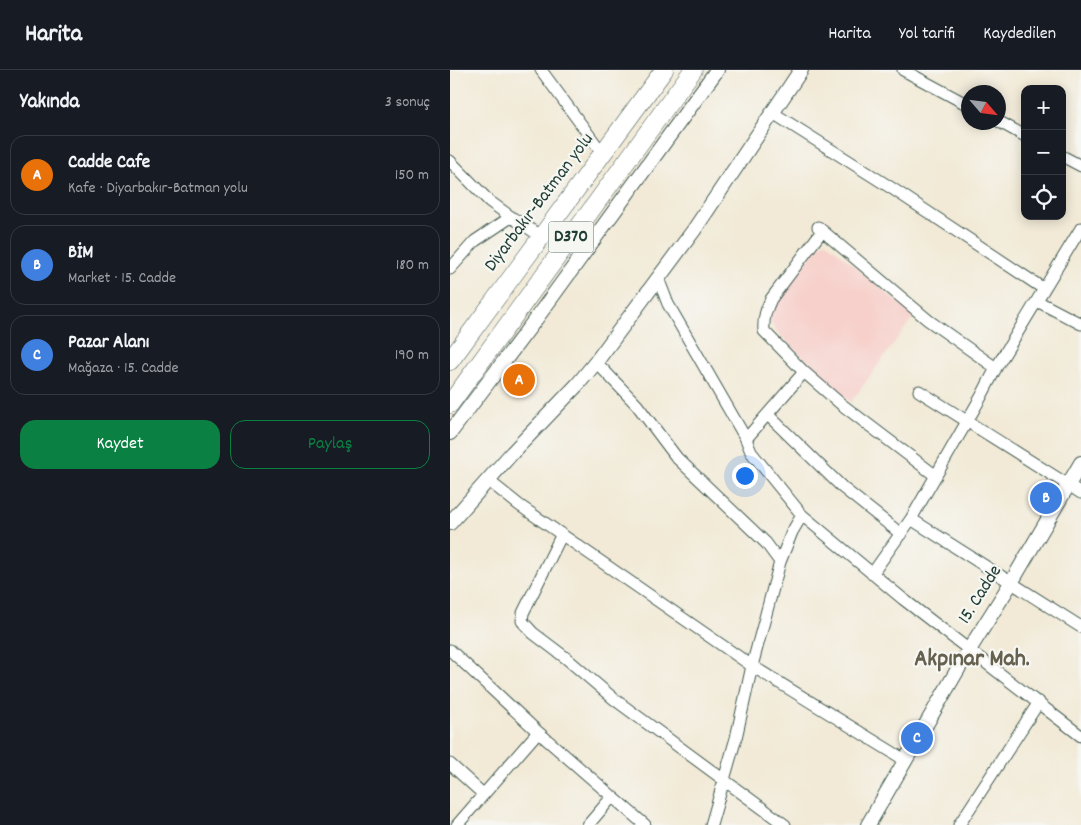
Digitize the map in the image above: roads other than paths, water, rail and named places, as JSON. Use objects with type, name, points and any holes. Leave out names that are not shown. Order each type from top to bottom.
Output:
[{"type":"highway","name":"Diyarbakır-Batman yolu","points":[[450,361],[664,70]]},
{"type":"highway","name":"D370","points":[[450,404],[693,70]]},
{"type":"street","points":[[541,70],[603,154]]},
{"type":"street","points":[[450,433],[538,316],[717,70]]},
{"type":"street","points":[[450,523],[596,362],[694,230],[801,70]]},
{"type":"street","points":[[903,70],[961,101]]},
{"type":"street","points":[[773,113],[893,189],[1044,289]]},
{"type":"street","points":[[1006,125],[1021,134]]},
{"type":"street","points":[[1066,158],[1081,166]]},
{"type":"street","points":[[450,161],[489,201],[541,236]]},
{"type":"street","points":[[450,269],[476,241],[511,217]]},
{"type":"street","points":[[872,574],[902,534],[996,368],[1081,228]]},
{"type":"street","points":[[936,476],[841,404],[804,372],[764,331],[763,320],[771,299],[819,229],[928,320],[996,368]]},
{"type":"street","points":[[658,278],[668,304],[746,439],[751,452],[802,516],[968,650],[1039,702],[1081,736]]},
{"type":"street","points":[[1037,301],[1081,324]]},
{"type":"street","points":[[596,362],[637,404],[677,458],[766,543],[780,562]]},
{"type":"street","points":[[746,439],[804,372]]},
{"type":"street","points":[[919,391],[1081,494]]},
{"type":"street","points":[[768,414],[843,488],[902,534]]},
{"type":"street","name":"15. Cadde","points":[[868,825],[968,650],[1011,583],[1081,464]]},
{"type":"street","points":[[488,481],[519,506],[752,666],[905,760]]},
{"type":"street","points":[[711,825],[736,738],[752,666],[780,562],[792,532],[802,516]]},
{"type":"street","points":[[911,519],[1081,627]]},
{"type":"street","points":[[562,534],[523,613],[522,621],[533,633],[614,698],[785,825]]},
{"type":"street","points":[[450,650],[538,732],[645,825]]},
{"type":"street","points":[[959,825],[1039,702]]},
{"type":"street","points":[[457,825],[538,732]]},
{"type":"street","points":[[450,764],[483,794]]},
{"type":"street","points":[[588,825],[612,797]]},
{"type":"place","name":"Cadde Cafe","points":[[519,380]]},
{"type":"place","name":"BİM","points":[[1046,498]]},
{"type":"place","name":"Pazar Alanı","points":[[917,738]]},
{"type":"district","name":"Akpınar Mah.","points":[[972,660]]}]
